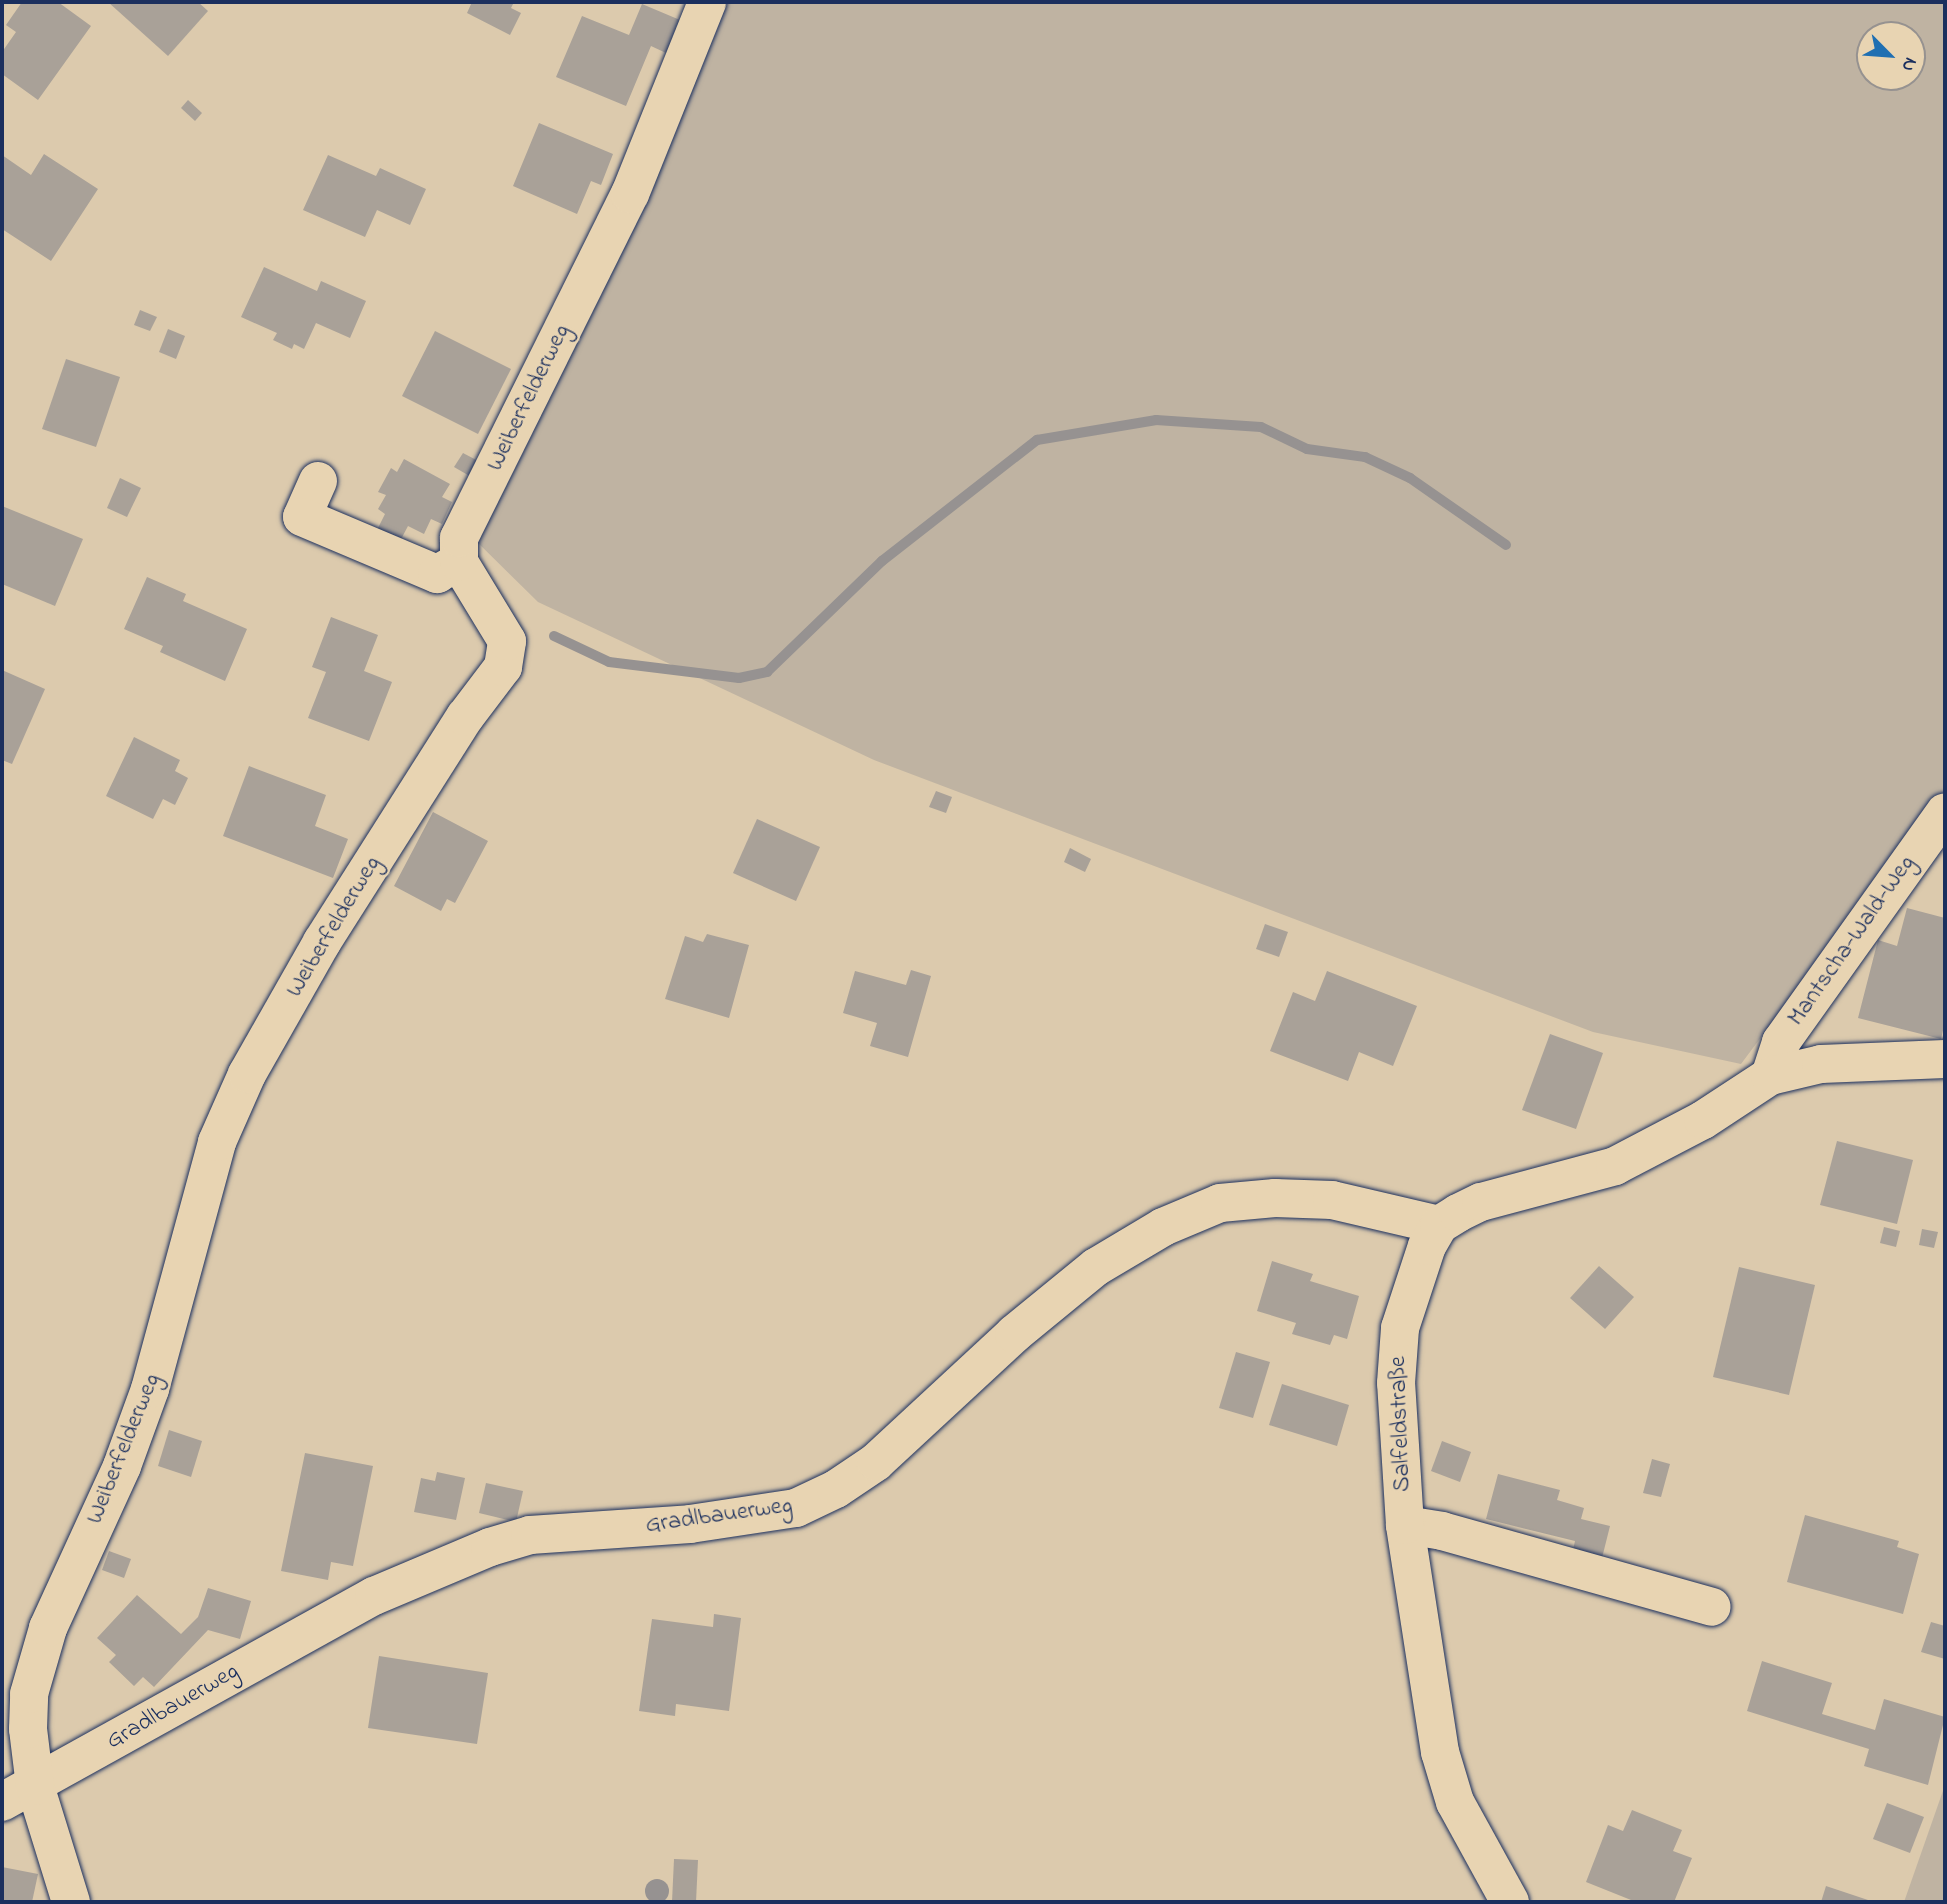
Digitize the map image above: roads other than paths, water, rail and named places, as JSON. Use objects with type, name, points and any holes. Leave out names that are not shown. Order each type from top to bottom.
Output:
[{"type":"street","name":"Weiberfelderweg","points":[[71,1902],[15,1725],[29,1694],[48,1628],[122,1466],[150,1389],[217,1142],[247,1074],[322,942],[465,718],[503,667],[507,640],[459,562],[459,538],[631,194],[707,2]]},
{"type":"street","points":[[318,481],[302,517],[437,573],[459,562]]},
{"type":"street","name":"Mantscha-Wald-Weg","points":[[1770,1076],[1781,1042],[1945,812]]},
{"type":"street","points":[[1439,1226],[1481,1202],[1615,1166],[1703,1121],[1770,1076],[1821,1064],[1945,1059]]},
{"type":"street","name":"Gradlbauerweg","points":[[2,1802],[36,1786],[374,1596],[490,1547],[530,1535],[690,1524],[796,1508],[836,1489],[876,1462],[1014,1334],[1096,1267],[1163,1227],[1220,1203],[1275,1198],[1332,1200],[1439,1226]]},
{"type":"street","name":"Salfeldstraße","points":[[1439,1226],[1411,1286],[1399,1328],[1396,1383],[1405,1525],[1440,1752],[1455,1802],[1510,1902]]},
{"type":"street","points":[[1405,1525],[1442,1531],[1712,1607]]},
{"type":"waterway","points":[[554,636],[609,662],[739,678],[767,672],[882,561],[1037,440],[1156,420],[1261,427],[1307,449],[1365,457],[1410,478],[1506,545]]}]
